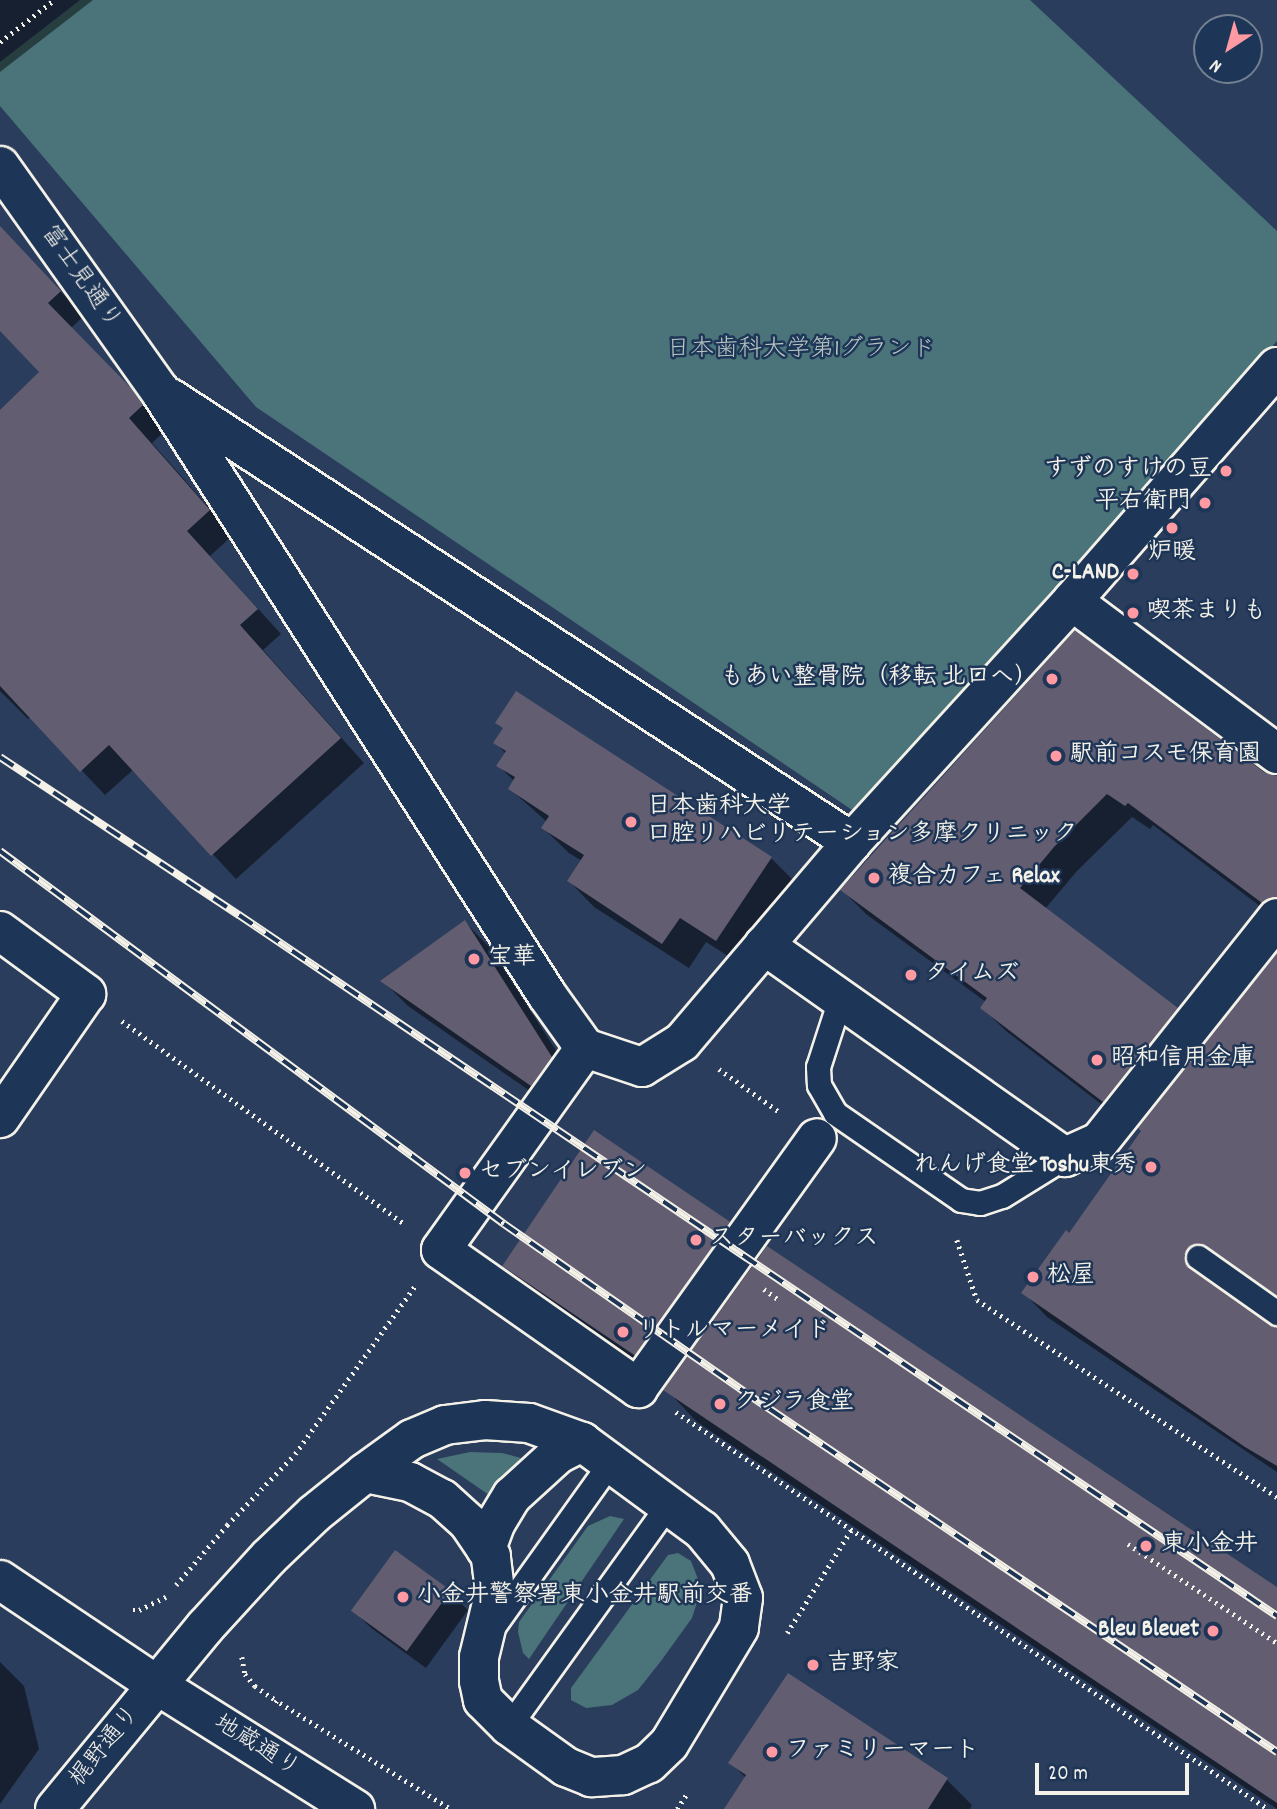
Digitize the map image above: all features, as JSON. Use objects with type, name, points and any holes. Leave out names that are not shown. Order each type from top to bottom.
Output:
[{"type":"street","name":"富士見通り","points":[[0,166],[160,391],[547,995],[585,1048]]},
{"type":"street","points":[[817,1138],[638,1388],[441,1250],[585,1048],[642,1067],[682,1042],[852,842],[1072,601],[1260,404],[1277,367]]},
{"type":"street","points":[[160,391],[852,842]]},
{"type":"street","points":[[1072,601],[1277,754]]},
{"type":"street","points":[[764,945],[1065,1157],[1099,1142],[1277,918]]},
{"type":"street","points":[[0,931],[86,994],[0,1118]]},
{"type":"street","name":"梶野通り","points":[[55,1809],[157,1685],[269,1557],[314,1514],[412,1439],[445,1426],[485,1420],[529,1423],[596,1453],[702,1530],[730,1564],[743,1598],[739,1628],[669,1744],[649,1763],[623,1774],[591,1777],[566,1767],[509,1726],[483,1700],[478,1681],[479,1657],[495,1591],[491,1556],[486,1549]]},
{"type":"street","points":[[486,1549],[495,1524],[512,1496],[558,1454],[596,1453]]},
{"type":"street","points":[[365,1474],[410,1482],[442,1499],[469,1523],[486,1549]]},
{"type":"street","name":"地蔵通り","points":[[0,1580],[157,1685],[355,1809]]},
{"type":"lane","points":[[840,999],[818,1067],[819,1084],[835,1113],[961,1200],[980,1203],[1002,1196],[1065,1157]]},
{"type":"lane","points":[[1198,1257],[1277,1313]]},
{"type":"lane","points":[[485,1638],[596,1453]]},
{"type":"lane","points":[[509,1726],[668,1505]]},
{"type":"path","points":[[0,42],[54,0]]},
{"type":"path","points":[[86,994],[441,1250],[295,1454],[227,1525],[164,1599],[139,1610],[130,1610]]},
{"type":"path","points":[[682,1042],[817,1138]]},
{"type":"path","points":[[956,1234],[977,1300],[1277,1497]]},
{"type":"path","points":[[638,1388],[1268,1809]]},
{"type":"path","points":[[1128,1544],[1277,1643]]},
{"type":"path","points":[[242,1652],[245,1674],[255,1686],[451,1809]]},
{"type":"path","points":[[268,1714],[277,1701]]},
{"type":"green space","name":"日本歯科大学第1グランド","points":[[80,0],[1030,0],[1277,231],[1277,341],[861,816],[256,407],[0,106],[0,62]]},
{"type":"green space","points":[[470,1452],[502,1453],[521,1458],[489,1495],[437,1459]]},
{"type":"green space","points":[[610,1516],[624,1519],[529,1659],[523,1653],[518,1632],[519,1622],[588,1526]]},
{"type":"green space","points":[[678,1553],[691,1561],[698,1579],[698,1599],[692,1618],[661,1661],[638,1690],[612,1705],[586,1708],[571,1700],[571,1688],[668,1555]]},
{"type":"building","points":[[0,226],[61,291],[48,303],[131,388],[143,405],[129,418],[210,510],[187,531],[258,609],[240,625],[341,738],[211,856],[109,745],[80,772],[0,686],[0,410],[39,372],[0,331]]},
{"type":"building","points":[[1075,630],[1264,772],[1277,776],[1277,897],[1262,903],[1128,803],[1125,806],[1107,794],[1054,847],[1020,888],[1178,1008],[1103,1102],[980,1008],[987,998],[840,890]]},
{"type":"building","name":"日本歯科大学 口腔リハビリテーション多摩クリニック","points":[[516,691],[772,857],[716,941],[680,918],[662,944],[567,881],[584,855],[541,828],[549,816],[508,789],[515,777],[496,766],[506,751],[493,743],[503,728],[495,723]]},
{"type":"building","points":[[465,920],[552,1057],[531,1086],[380,981]]},
{"type":"building","points":[[1277,953],[1277,1296],[1205,1245],[1192,1245],[1184,1256],[1190,1268],[1277,1327],[1277,1466],[1245,1447],[1021,1293],[1066,1230],[1069,1233],[1141,1131],[1138,1128]]},
{"type":"building","points":[[594,1130],[730,1222],[638,1358],[502,1266]]},
{"type":"building","points":[[767,1246],[1277,1587],[1277,1803],[663,1390]]},
{"type":"building","points":[[395,1550],[451,1591],[407,1651],[351,1611]]},
{"type":"building","points":[[788,1673],[948,1778],[928,1809],[724,1809],[746,1775],[728,1763]]},
{"type":"railway","points":[[0,757],[239,915],[1277,1616]]},
{"type":"railway","points":[[0,851],[504,1224],[743,1391],[1277,1752]]},
{"type":"place","name":"すずのすけの豆","points":[[1226,471]]},
{"type":"place","name":"平右衛門","points":[[1205,503]]},
{"type":"place","name":"炉暖","points":[[1172,528]]},
{"type":"place","name":"C-LAND","points":[[1133,574]]},
{"type":"place","name":"喫茶まりも","points":[[1133,613]]},
{"type":"place","name":"もあい整骨院（移転 北口へ）","points":[[1052,679]]},
{"type":"place","name":"駅前コスモ保育園","points":[[1056,756]]},
{"type":"place","name":"日本歯科大学 口腔リハビリテーション多摩クリニック","points":[[631,822]]},
{"type":"place","name":"複合カフェ Relax","points":[[874,878]]},
{"type":"place","name":"宝華","points":[[474,959]]},
{"type":"place","name":"タイムズ","points":[[911,975]]},
{"type":"place","name":"昭和信用金庫","points":[[1097,1060]]},
{"type":"place","name":"れんげ食堂 Toshu東秀","points":[[1151,1167]]},
{"type":"place","name":"セブンイレブン","points":[[465,1173]]},
{"type":"place","name":"スターバックス","points":[[696,1240]]},
{"type":"place","name":"松屋","points":[[1033,1277]]},
{"type":"place","name":"リトルマーメイド","points":[[623,1332]]},
{"type":"place","name":"クジラ食堂","points":[[720,1404]]},
{"type":"place","name":"東小金井","points":[[1146,1546]]},
{"type":"place","name":"小金井警察署東小金井駅前交番","points":[[403,1597]]},
{"type":"place","name":"Bleu Bleuet","points":[[1213,1631]]},
{"type":"place","name":"吉野家","points":[[813,1665]]},
{"type":"place","name":"ファミリーマート","points":[[772,1752]]}]
